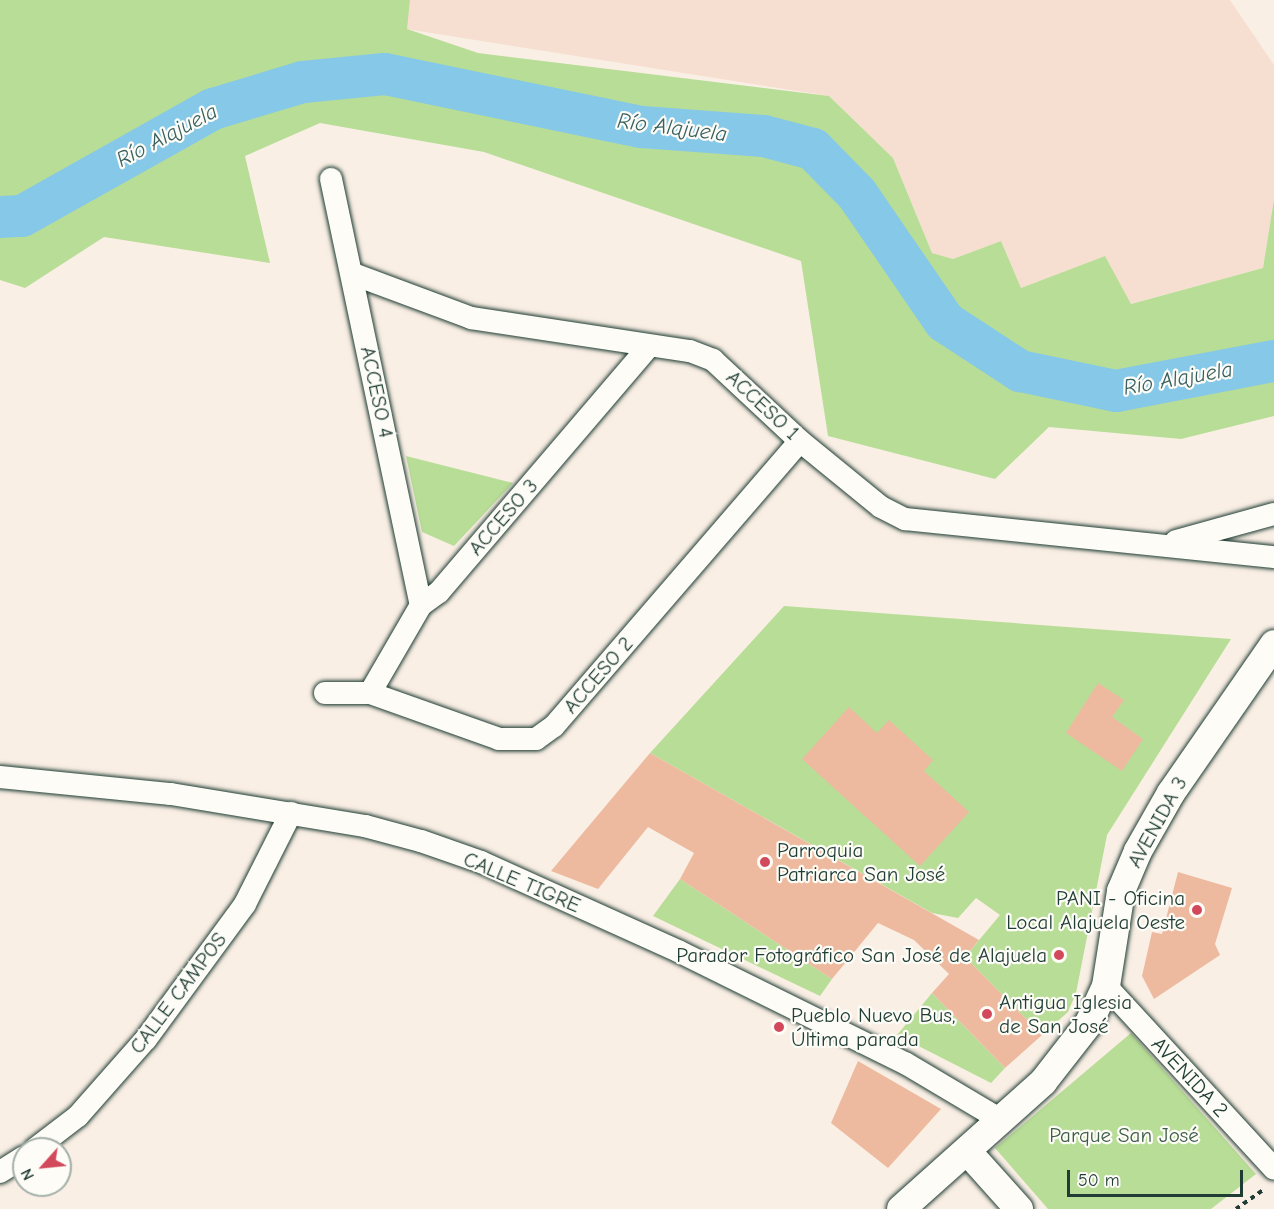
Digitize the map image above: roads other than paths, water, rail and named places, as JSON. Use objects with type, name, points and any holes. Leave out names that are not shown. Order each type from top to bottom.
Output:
[{"type":"main road","name":"AVENIDA 3","points":[[902,1209],[1001,1120],[1070,1051],[1106,986],[1121,891],[1138,851],[1171,792],[1274,644]]},
{"type":"main road","points":[[967,1150],[1019,1209]]},
{"type":"street","name":"ACCESO 4","points":[[331,179],[353,274],[421,604]]},
{"type":"street","name":"ACCESO 1","points":[[353,274],[471,318],[713,360],[800,441],[881,507],[905,519],[1274,557]]},
{"type":"street","name":"ACCESO 3","points":[[370,693],[421,604],[439,592],[648,347]]},
{"type":"street","name":"ACCESO 2","points":[[326,693],[370,693],[499,739],[536,739],[554,726],[800,441]]},
{"type":"street","name":"ACCESO 1","points":[[1160,546],[1274,514]]},
{"type":"street","name":"CALLE TIGRE","points":[[0,777],[291,813],[364,826],[481,862],[905,1063],[1001,1120]]},
{"type":"street","name":"CALLE CAMPOS","points":[[51,1137],[78,1116],[146,1039],[245,904],[291,813]]},
{"type":"street","name":"AVENIDA 2","points":[[1106,986],[1274,1169]]},
{"type":"waterway","name":"Río Alajuela","points":[[0,217],[22,216],[213,109],[303,82],[385,74],[642,127],[764,136],[813,149],[857,194],[945,322],[1020,371],[1116,391],[1274,361]]},
{"type":"place","name":"Parroquia Patriarca San José","points":[[765,862]]},
{"type":"place","name":"PANI - Oficina Local Alajuela Oeste","points":[[1197,910]]},
{"type":"place","name":"Parador Fotográfico San José de Alajuela","points":[[1059,955]]},
{"type":"place","name":"Antigua Iglesia de San José","points":[[987,1014]]},
{"type":"place","name":"Pueblo Nuevo Bus, Última parada","points":[[779,1027]]},
{"type":"park label","name":"Parque San José","points":[[1124,1135]]}]
